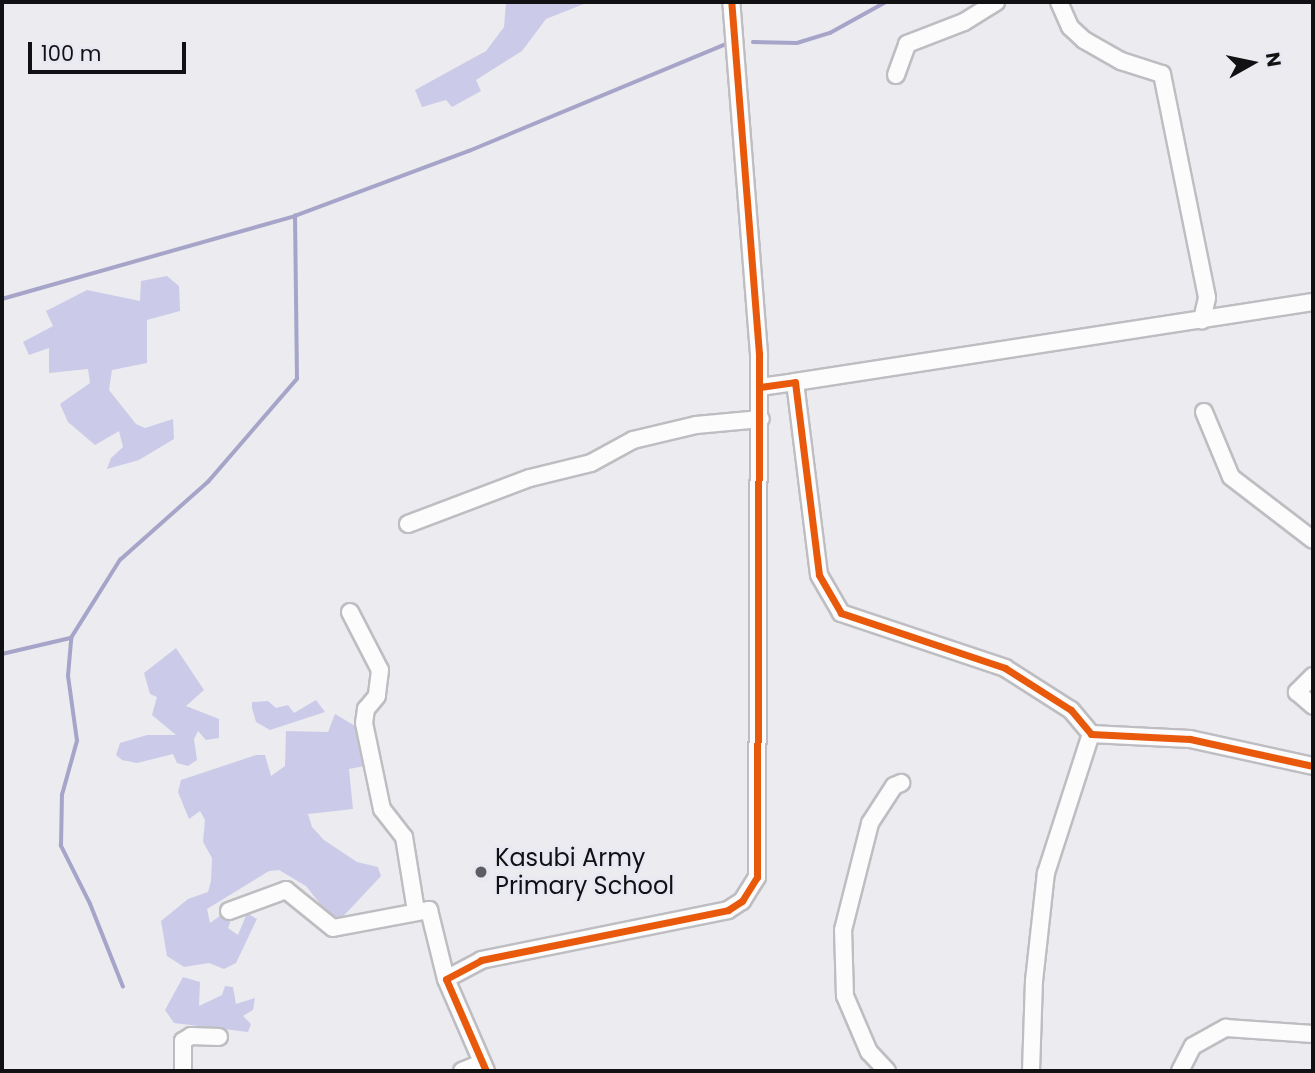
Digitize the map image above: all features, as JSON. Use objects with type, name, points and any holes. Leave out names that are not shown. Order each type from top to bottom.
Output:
[{"type":"street","points":[[446,979],[481,960],[728,910],[750,892],[761,861],[760,387],[732,2]]},
{"type":"street","points":[[896,75],[907,44],[964,22],[996,2]]},
{"type":"street","points":[[1059,2],[1070,27],[1084,40],[1121,61],[1162,74],[1207,298],[1202,320]]},
{"type":"street","points":[[760,387],[1313,302]]},
{"type":"street","points":[[795,382],[819,575],[836,608],[850,619],[1005,668],[1071,710],[1091,734],[1190,740],[1313,766]]},
{"type":"street","points":[[1204,412],[1231,477],[1313,540]]},
{"type":"street","points":[[408,524],[530,478],[591,463],[633,440],[696,425],[761,419]]},
{"type":"street","points":[[350,612],[380,670],[377,696],[366,709],[364,723],[382,809],[404,837],[416,911]]},
{"type":"street","points":[[1313,676],[1297,692],[1313,706]]},
{"type":"street","points":[[1031,1071],[1034,981],[1046,873],[1091,734]]},
{"type":"street","points":[[887,1071],[869,1052],[845,996],[843,930],[870,823],[894,786],[901,783]]},
{"type":"street","points":[[229,911],[286,890],[332,928],[429,910],[446,979],[484,1067],[462,1071]]},
{"type":"street","points":[[1181,1071],[1193,1045],[1226,1028],[1313,1034]]},
{"type":"street","points":[[183,1071],[183,1041],[191,1036],[219,1037]]},
{"type":"shaded area","points":[[506,2],[589,2],[546,19],[522,51],[476,80],[481,91],[452,107],[446,100],[422,107],[415,90],[486,51],[504,27]]},
{"type":"shaded area","points":[[167,276],[179,286],[180,311],[147,320],[147,363],[112,370],[109,390],[136,424],[145,428],[173,419],[174,439],[139,460],[107,469],[111,458],[123,447],[119,431],[95,445],[68,422],[60,404],[90,383],[88,369],[49,373],[49,348],[29,355],[23,342],[53,326],[46,311],[87,290],[140,301],[141,281]]},
{"type":"shaded area","points":[[176,648],[204,690],[186,706],[219,719],[219,738],[206,740],[198,731],[194,739],[197,760],[188,766],[177,763],[173,754],[137,763],[122,760],[116,755],[120,743],[147,735],[176,735],[152,715],[157,697],[150,694],[144,673]]},
{"type":"shaded area","points":[[316,700],[325,712],[270,730],[256,722],[252,708],[252,702],[268,701],[276,708],[288,705],[294,713]]},
{"type":"shaded area","points":[[335,714],[367,733],[375,764],[349,769],[353,809],[308,814],[312,827],[324,840],[357,862],[378,867],[381,876],[336,924],[306,886],[279,870],[269,871],[207,909],[210,923],[221,915],[224,902],[238,900],[228,928],[238,935],[247,913],[257,919],[236,963],[224,969],[209,963],[184,967],[167,956],[161,921],[188,899],[208,892],[212,858],[203,842],[205,820],[200,811],[189,819],[178,792],[181,780],[256,755],[265,755],[271,776],[285,766],[286,731],[328,732]]},
{"type":"shaded area","points":[[183,977],[200,982],[199,1006],[222,995],[225,986],[233,987],[236,1004],[255,998],[253,1010],[243,1016],[251,1024],[248,1032],[174,1023],[165,1010]]},
{"type":"waterway","points":[[753,42],[797,43],[830,33],[886,2]]},
{"type":"waterway","points":[[2,299],[295,216],[469,151],[728,43]]},
{"type":"waterway","points":[[123,987],[90,904],[61,846],[62,795],[77,741],[68,676],[71,638],[120,560],[208,482],[297,379],[295,216]]},
{"type":"waterway","points":[[2,654],[71,638]]},
{"type":"cycle path","points":[[486,1071],[446,979],[481,960],[728,910],[742,901],[757,877],[759,354],[731,2]]},
{"type":"cycle path","points":[[760,387],[795,382],[819,575],[841,613],[1005,668],[1071,710],[1091,734],[1190,739],[1313,766]]},
{"type":"place","name":"Kasubi Army Primary School","points":[[481,872]]}]
